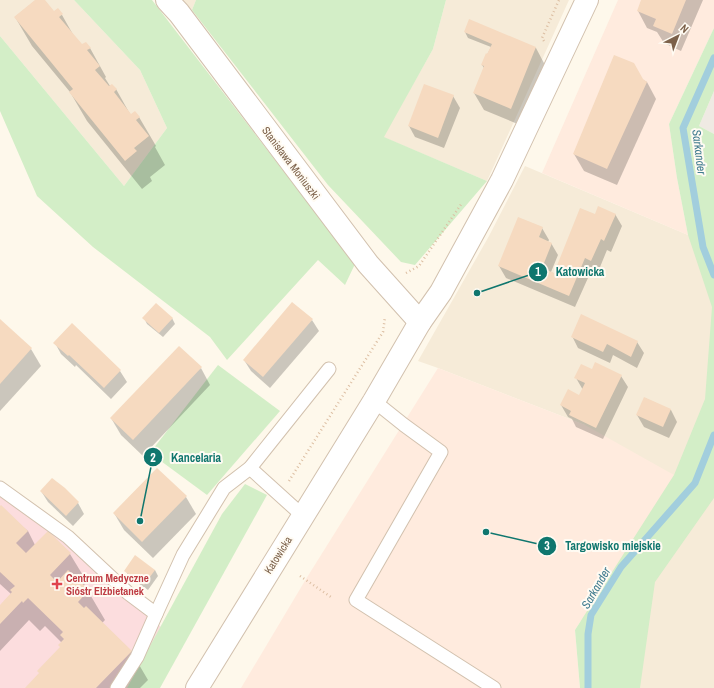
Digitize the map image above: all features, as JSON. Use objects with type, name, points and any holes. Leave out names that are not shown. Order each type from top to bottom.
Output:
[{"type":"street","name":"Stanisława Moniuszki","points":[[167,0],[368,264],[420,322]]},
{"type":"street","name":"Katowicka","points":[[196,688],[374,401],[420,322],[441,292],[502,180],[587,0]]},
{"type":"lane","points":[[117,688],[137,657],[183,555],[224,488],[250,468],[329,369]]},
{"type":"lane","points":[[374,401],[441,452],[356,600],[494,688]]},
{"type":"lane","points":[[250,468],[303,516]]},
{"type":"lane","points":[[0,488],[68,537],[128,593],[156,614]]},
{"type":"path","points":[[544,42],[542,38],[559,0]]},
{"type":"path","points":[[404,274],[419,266],[463,201]]},
{"type":"path","points":[[280,496],[383,332],[386,313]]},
{"type":"path","points":[[300,576],[331,597]]},
{"type":"shaded area","points":[[0,0],[74,0],[140,70],[167,128],[124,186],[0,36]]},
{"type":"shaded area","points":[[179,0],[196,0],[192,10]]},
{"type":"shaded area","points":[[446,0],[569,0],[487,181],[383,137],[433,49]]},
{"type":"shaded area","points":[[618,0],[714,0],[714,28],[669,124],[677,178],[688,235],[542,173]]},
{"type":"shaded area","points":[[714,91],[714,134],[699,126]]},
{"type":"shaded area","points":[[525,166],[714,246],[714,688],[580,688],[585,425],[418,361],[489,236]]},
{"type":"shaded area","points":[[438,368],[585,425],[674,475],[575,630],[580,688],[241,688],[306,579]]},
{"type":"shaded area","name":"Centrum Medyczne Sióstr Elżbietanek","points":[[0,495],[66,542],[161,627],[127,688],[0,688]]},
{"type":"green space","points":[[74,0],[152,0],[355,264],[345,285],[318,260],[227,360],[210,337],[93,247],[37,196],[0,111],[0,36],[124,186],[167,128],[140,70]]},
{"type":"green space","points":[[196,0],[446,0],[433,49],[384,137],[487,181],[415,265],[401,262],[328,185],[192,10]]},
{"type":"green space","points":[[714,28],[714,91],[699,126],[714,134],[714,498],[655,582],[640,688],[580,688],[575,630],[674,475],[705,399],[712,307],[688,235],[677,178],[669,124]]},
{"type":"green space","points":[[218,365],[280,411],[207,495],[150,453]]},
{"type":"green space","points":[[245,484],[267,495],[160,688],[127,688],[222,514]]},
{"type":"building","points":[[35,0],[45,0],[54,11],[58,8],[63,14],[59,17],[82,44],[86,42],[91,48],[87,50],[100,66],[95,70],[109,86],[112,84],[117,89],[114,92],[131,114],[135,111],[140,117],[136,120],[149,136],[134,148],[137,151],[125,161],[69,92],[73,89],[14,17]]},
{"type":"building","points":[[641,0],[686,0],[672,34],[653,26],[656,19],[637,11]]},
{"type":"building","points":[[469,19],[536,47],[511,109],[473,93],[484,66],[481,65],[492,44],[464,32]]},
{"type":"building","points":[[614,55],[634,63],[643,79],[647,82],[607,169],[573,154]]},
{"type":"building","points":[[424,84],[454,95],[438,138],[408,126]]},
{"type":"building","points":[[598,206],[616,214],[604,241],[601,239],[591,261],[585,258],[569,296],[498,266],[518,217],[543,227],[539,237],[552,243],[542,268],[554,273],[580,208],[595,214]]},
{"type":"building","points":[[292,302],[313,319],[263,377],[243,360]]},
{"type":"building","points":[[156,303],[173,318],[159,333],[142,318]]},
{"type":"building","points":[[581,314],[638,341],[631,357],[607,344],[603,352],[571,337]]},
{"type":"building","points":[[0,319],[32,348],[0,384]]},
{"type":"building","points":[[72,323],[121,370],[104,388],[69,355],[68,356],[53,343]]},
{"type":"building","points":[[179,346],[202,367],[133,440],[110,418]]},
{"type":"building","points":[[595,362],[622,375],[596,428],[569,415],[571,411],[560,405],[568,389],[579,395],[585,383],[574,378],[581,364],[592,369]]},
{"type":"building","points":[[644,397],[671,409],[663,427],[636,415]]},
{"type":"building","points":[[157,468],[187,496],[142,542],[113,513]]},
{"type":"building","points":[[52,478],[79,502],[66,516],[40,491]]},
{"type":"building","points":[[1,505],[28,531],[16,543],[26,553],[48,531],[71,553],[50,575],[57,582],[68,570],[89,590],[78,602],[84,608],[86,606],[132,651],[96,688],[25,688],[39,673],[37,671],[60,647],[58,645],[64,639],[60,635],[63,632],[28,598],[23,603],[22,601],[0,624],[0,605],[12,592],[10,590],[15,586],[0,572]]},
{"type":"building","points":[[135,555],[155,570],[144,585],[124,571]]},
{"type":"waterway","name":"Sarkander","points":[[714,58],[683,128],[703,247],[714,275]]},
{"type":"waterway","name":"Sarkander","points":[[588,688],[588,634],[591,615],[621,567],[695,483],[714,435]]},
{"type":"place","name":"Katowicka","points":[[477,293]]},
{"type":"place","name":"Kancelaria","points":[[140,521]]},
{"type":"place","name":"Targowisko miejskie","points":[[486,532]]},
{"type":"place","name":"Centrum Medyczne Sióstr Elżbietanek","points":[[57,584]]}]
